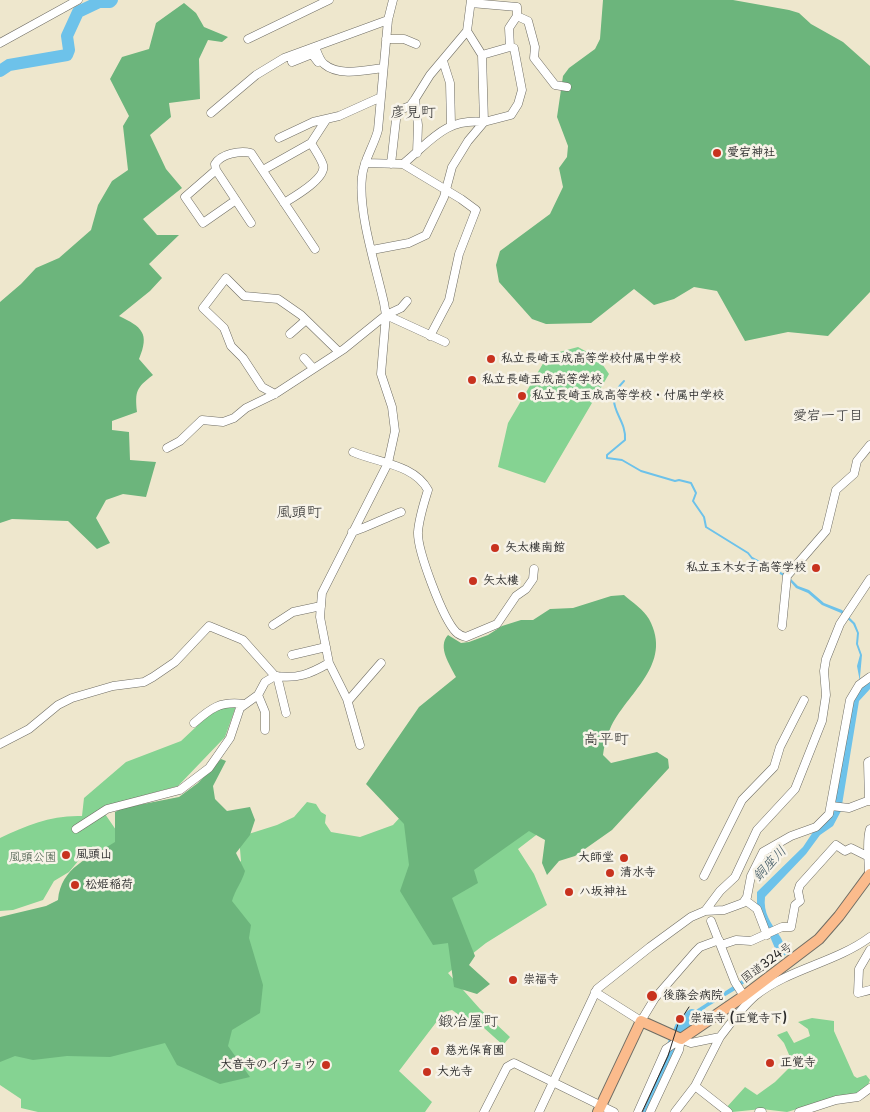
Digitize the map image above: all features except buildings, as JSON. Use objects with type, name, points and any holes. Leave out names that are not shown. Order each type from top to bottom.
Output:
[{"type":"highway","name":"国道324号","points":[[681,1039],[818,939],[839,916],[870,875]]},
{"type":"highway","points":[[599,1109],[641,1021],[681,1039]]},
{"type":"street","points":[[0,43],[78,0]]},
{"type":"street","points":[[248,39],[329,0]]},
{"type":"street","points":[[360,745],[348,700],[329,663],[320,617],[322,593],[388,463],[395,430],[395,419],[381,374],[386,315],[362,193],[365,163],[373,147],[380,113],[379,98],[388,20],[394,0]]},
{"type":"street","points":[[380,113],[396,111],[410,106],[430,75],[467,32],[471,2],[492,7],[519,4],[517,16],[509,28],[510,47]]},
{"type":"street","points":[[517,16],[528,21],[535,47],[534,58],[555,85],[567,87]]},
{"type":"street","points":[[210,113],[256,75],[284,58],[388,20]]},
{"type":"street","points":[[372,250],[408,243],[426,235],[442,203],[454,155],[484,122],[482,55],[467,32]]},
{"type":"street","points":[[386,40],[404,39],[416,44]]},
{"type":"street","points":[[315,47],[324,65]]},
{"type":"street","points":[[403,164],[451,124],[472,121],[484,122],[511,115],[521,96],[514,48],[510,47],[482,55]]},
{"type":"street","points":[[292,62],[312,54],[319,63],[350,72],[383,68]]},
{"type":"street","points":[[443,62],[450,83],[451,124]]},
{"type":"street","points":[[279,138],[313,122],[339,116],[379,98]]},
{"type":"street","points":[[415,99],[418,124],[417,153]]},
{"type":"street","points":[[391,164],[396,111]]},
{"type":"street","points":[[263,170],[311,144],[326,120]]},
{"type":"street","points":[[284,203],[310,187],[322,171],[323,165],[311,144]]},
{"type":"street","points":[[251,223],[216,170],[215,164],[218,158],[249,152],[315,249]]},
{"type":"street","points":[[365,163],[403,164],[471,205],[476,210],[459,254],[449,300],[430,336]]},
{"type":"street","points":[[216,170],[185,197],[203,222],[236,200]]},
{"type":"street","points":[[275,394],[262,387],[231,346],[224,328],[203,308],[226,278],[241,294],[278,299],[306,320],[338,351]]},
{"type":"street","points":[[167,448],[180,441],[202,420],[223,422],[234,418],[246,408],[275,394],[338,351],[344,349],[386,315],[402,308],[407,301]]},
{"type":"street","points":[[386,315],[445,342]]},
{"type":"street","points":[[290,334],[306,320]]},
{"type":"street","points":[[304,358],[313,368]]},
{"type":"street","points":[[782,626],[787,576],[826,531],[836,490],[854,474],[857,461],[870,445]]},
{"type":"street","points":[[353,452],[403,468],[428,490],[418,532],[434,588],[456,633],[466,637],[497,624],[516,596],[526,589],[533,579],[534,569]]},
{"type":"street","points":[[352,532],[400,512]]},
{"type":"street","points":[[539,1112],[600,985],[667,934],[705,911],[735,877],[758,830],[795,789],[822,721],[826,695],[824,671],[826,660],[840,624],[870,579]]},
{"type":"street","points":[[273,625],[292,612],[321,606]]},
{"type":"street","points":[[0,744],[29,729],[58,705],[72,698],[113,686],[144,682],[154,677],[175,662],[209,626],[243,640],[276,676],[286,713]]},
{"type":"street","points":[[292,655],[326,647]]},
{"type":"street","points":[[76,829],[107,809],[180,790],[209,768],[230,738],[240,708],[258,695],[266,682],[276,676],[300,677],[312,674],[329,663]]},
{"type":"street","points":[[348,700],[381,663]]},
{"type":"street","points":[[745,900],[748,884],[763,852],[791,836],[816,827],[829,814],[850,700],[858,685],[870,677]]},
{"type":"street","points":[[258,695],[265,712],[265,730]]},
{"type":"street","points":[[704,876],[742,800],[774,768],[783,740],[804,700]]},
{"type":"street","points":[[194,723],[214,706],[235,703],[244,704]]},
{"type":"street","points":[[831,806],[849,808],[870,800],[868,762],[870,761]]},
{"type":"street","points":[[870,829],[867,837],[870,875]]},
{"type":"street","points":[[595,992],[641,1021],[659,992],[700,947],[736,940],[751,941],[782,927],[791,927],[795,905],[800,901],[798,891],[800,885],[836,845],[845,851],[851,848],[869,857]]},
{"type":"street","points":[[705,911],[724,910],[745,900]]},
{"type":"street","points":[[745,900],[757,909],[768,934]]},
{"type":"street","points":[[711,921],[735,982],[742,993]]},
{"type":"street","points":[[675,1112],[695,1086],[720,1037],[739,1012],[755,996],[772,985],[835,958],[870,937]]},
{"type":"street","points":[[870,950],[859,968],[858,993],[870,990]]},
{"type":"street","points":[[681,1039],[691,1043],[720,1037]]},
{"type":"street","points":[[638,1112],[666,1049],[681,1039]]},
{"type":"street","points":[[650,1112],[679,1050],[681,1039]]},
{"type":"street","points":[[484,1112],[507,1067],[511,1063],[517,1064],[554,1082],[599,1109],[614,1112]]},
{"type":"street","points":[[695,1086],[728,1112]]},
{"type":"street","points":[[800,1112],[836,1100],[858,1098],[870,1088]]},
{"type":"green space","points":[[603,0],[733,0],[789,10],[799,13],[811,24],[843,42],[870,66],[870,292],[828,336],[788,332],[745,341],[717,291],[694,287],[674,299],[654,305],[634,289],[591,323],[546,324],[532,319],[499,282],[496,265],[500,251],[550,214],[563,187],[559,168],[567,157],[568,146],[557,117],[563,76],[569,68],[595,49],[600,39]]},
{"type":"green space","points":[[184,3],[196,13],[204,27],[228,37],[222,42],[208,40],[199,59],[200,99],[169,103],[171,117],[150,135],[166,169],[182,188],[143,219],[157,235],[179,235],[149,264],[162,278],[150,291],[119,316],[142,332],[144,343],[139,359],[153,375],[138,390],[136,399],[137,412],[112,421],[112,430],[129,432],[130,460],[156,462],[146,497],[123,494],[106,500],[96,518],[110,543],[97,549],[68,521],[12,519],[0,523],[0,302],[36,268],[59,258],[91,230],[98,205],[112,181],[128,170],[123,126],[129,116],[110,79],[122,57],[149,49],[156,23]]},
{"type":"green space","points":[[578,347],[598,358],[609,374],[545,483],[498,467],[508,423],[548,355]]},
{"type":"green space","points":[[624,595],[641,609],[649,619],[655,635],[656,651],[652,665],[645,678],[617,716],[610,729],[603,755],[611,763],[657,752],[668,759],[669,768],[612,830],[575,856],[559,861],[547,875],[542,863],[545,840],[529,831],[474,870],[478,883],[452,898],[475,956],[469,965],[490,984],[477,994],[454,987],[448,943],[433,945],[400,891],[409,865],[404,824],[366,784],[419,707],[456,677],[444,650],[445,640],[448,635],[461,643],[469,642],[488,635],[502,626],[521,620],[533,620],[550,609],[573,608],[611,596]]},
{"type":"green space","name":"風頭公園","points":[[236,706],[225,737],[178,786],[105,806],[105,814],[125,843],[215,886],[241,861],[239,837],[277,825],[294,817],[307,802],[316,804],[321,812],[326,815],[325,823],[331,832],[360,837],[393,825],[412,804],[544,829],[518,849],[534,874],[547,905],[486,943],[448,973],[480,1009],[510,1037],[503,1045],[474,1019],[462,1017],[452,1010],[444,1012],[399,1071],[432,1102],[425,1112],[38,1112],[21,1108],[21,1099],[0,1085],[0,1025],[110,979],[84,854],[69,872],[54,881],[43,900],[13,910],[0,911],[0,838],[50,819],[82,816],[84,798],[126,762],[181,741],[214,710]]},
{"type":"green space","points":[[221,759],[226,761],[213,786],[215,799],[227,811],[250,807],[255,820],[250,835],[236,853],[245,871],[232,901],[251,925],[249,938],[263,985],[260,1013],[232,1030],[228,1046],[250,1077],[220,1084],[177,1065],[165,1043],[110,1057],[67,1056],[33,1060],[15,1056],[0,1062],[0,917],[46,906],[58,900],[60,889],[70,871],[115,842],[115,812],[123,808],[179,797],[198,783]]},
{"type":"green space","points":[[812,1018],[834,1021],[834,1031],[854,1076],[857,1078],[866,1075],[870,1080],[866,1090],[855,1095],[838,1097],[787,1112],[762,1109],[732,1112],[726,1108],[745,1087],[757,1095],[775,1082],[793,1064],[784,1043],[777,1035],[787,1031],[794,1043],[810,1036],[808,1029],[798,1022]]},
{"type":"water","points":[[789,577],[798,586],[809,590],[824,603],[842,610],[855,623],[859,633],[858,644],[862,655],[861,681],[870,679],[870,689],[859,701],[841,811],[833,826],[820,835],[806,854],[765,897],[766,913],[782,939],[787,954],[764,967],[737,989],[707,1007],[681,1027],[685,1017],[738,983],[777,953],[757,906],[757,892],[803,847],[815,829],[825,821],[851,703],[860,682],[857,666],[860,655],[856,644],[857,633],[853,624],[841,613],[822,605],[808,593],[796,588],[788,579]]},
{"type":"waterway","points":[[0,71],[9,65],[67,55],[69,50],[67,36],[78,12],[99,2],[110,2],[112,0]]},
{"type":"waterway","points":[[624,381],[617,389],[614,404],[625,432],[625,440],[607,455],[607,458],[622,460],[641,471],[675,481],[691,483],[696,493],[693,501],[704,517],[706,527],[748,553],[752,558],[784,575]]},
{"type":"waterway","name":"銅座川","points":[[644,1112],[681,1027],[692,1015]]},
{"type":"tram line","points":[[642,1112],[668,1056],[678,1024],[689,1007]]},
{"type":"place","name":"愛宕神社","points":[[717,153]]},
{"type":"place","name":"私立長崎玉成高等学校付属中学校","points":[[491,359]]},
{"type":"place","name":"私立長崎玉成高等学校","points":[[472,380]]},
{"type":"place","name":"私立長崎玉成高等学校・付属中学校","points":[[522,396]]},
{"type":"place","name":"矢太樓南館","points":[[495,548]]},
{"type":"place","name":"私立玉木女子高等学校","points":[[816,568]]},
{"type":"place","name":"矢太樓","points":[[473,581]]},
{"type":"place","name":"風頭山","points":[[66,855]]},
{"type":"place","name":"大師堂","points":[[624,858]]},
{"type":"place","name":"清水寺","points":[[610,873]]},
{"type":"place","name":"松姫稲荷","points":[[75,885]]},
{"type":"place","name":"ハ坂神社","points":[[569,892]]},
{"type":"place","name":"崇福寺","points":[[513,980]]},
{"type":"place","name":"後藤会病院","points":[[652,996]]},
{"type":"place","name":"崇福寺 (正覚寺下)","points":[[680,1019]]},
{"type":"place","name":"慈光保育園","points":[[435,1051]]},
{"type":"place","name":"正覚寺","points":[[770,1063]]},
{"type":"place","name":"大音寺のイチョウ","points":[[326,1065]]},
{"type":"place","name":"大光寺","points":[[427,1072]]},
{"type":"district","name":"彦見町","points":[[413,113]]},
{"type":"district","name":"愛宕一丁目","points":[[828,416]]},
{"type":"district","name":"風頭町","points":[[299,513]]},
{"type":"district","name":"高平町","points":[[606,740]]},
{"type":"district","name":"鍛冶屋町","points":[[468,1022]]}]
